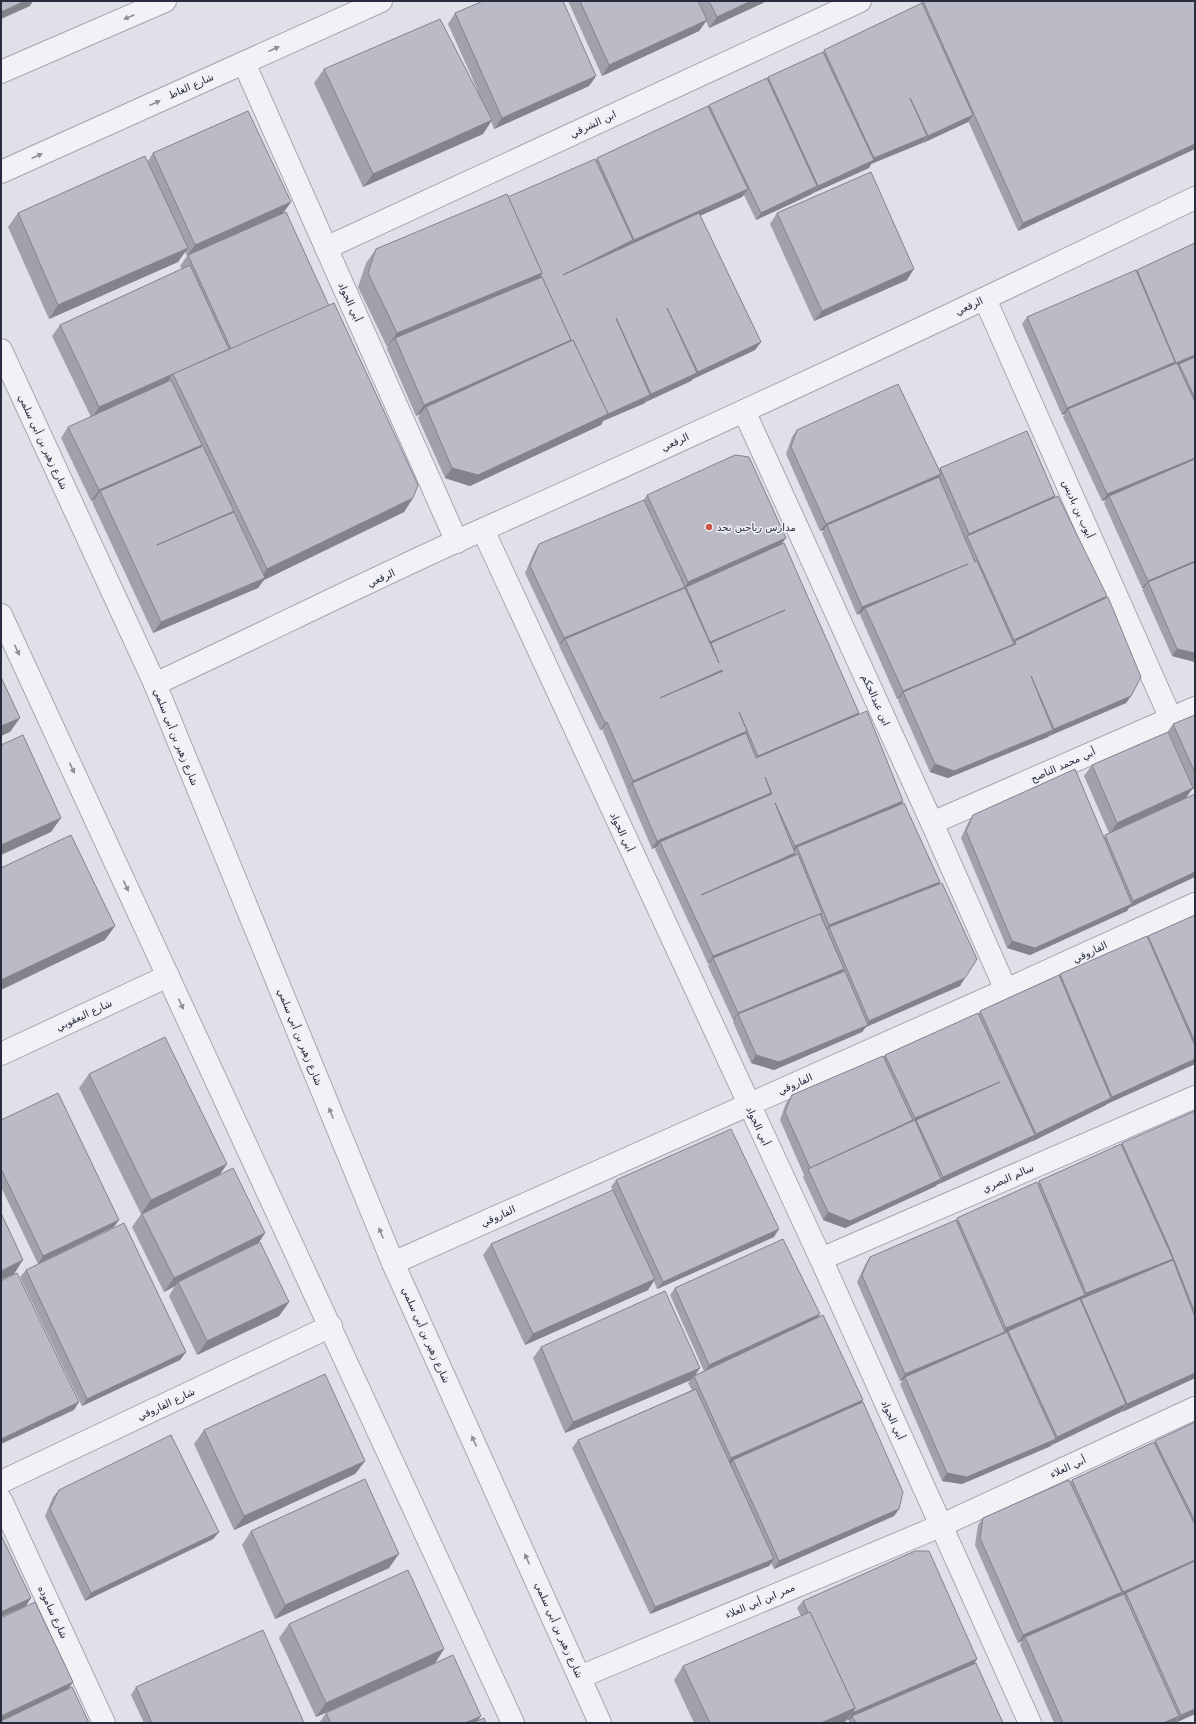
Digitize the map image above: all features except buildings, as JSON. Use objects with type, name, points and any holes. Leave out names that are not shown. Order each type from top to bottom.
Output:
[{"type":"street","points":[[1,72],[165,1]]},
{"type":"street","name":"شارع الغاط","points":[[1,172],[381,1]]},
{"type":"street","name":"ابن الشرقي","points":[[326,248],[860,1]]},
{"type":"street","name":"أبي الجواد","points":[[244,63],[457,542]]},
{"type":"street","name":"الرقعي","points":[[155,684],[457,542],[985,299],[1195,198]]},
{"type":"street","name":"أيوب بن باديس","points":[[985,299],[1171,719]]},
{"type":"street","name":"شارع زهير بن أبي سلمي","points":[[1,350],[155,684],[393,1262],[600,1723]]},
{"type":"street","name":"ابن عبدالحكم","points":[[744,411],[932,823],[1006,990]]},
{"type":"street","name":"أبي الجواد","points":[[484,530],[748,1105],[821,1259],[1030,1723]]},
{"type":"street","points":[[1,615],[331,1326],[513,1723]]},
{"type":"street","name":"أبي محمد الناصح","points":[[932,823],[1195,708]]},
{"type":"street","name":"الفاروقي","points":[[393,1262],[1006,990],[1195,904]]},
{"type":"street","name":"شارع اليعقوبي","points":[[1,1054],[168,976]]},
{"type":"street","name":"سالم البصري","points":[[821,1259],[1195,1097]]},
{"type":"street","name":"شارع الفاروقي","points":[[1,1482],[331,1326]]},
{"type":"street","name":"أبي العلاء","points":[[940,1526],[1195,1408]]},
{"type":"street","name":"شارع ساموده","points":[[1,1500],[104,1723]]},
{"type":"street","name":"ممر ابن أبي العلاء","points":[[580,1676],[940,1526]]},
{"type":"place","name":"مدارس رياحين نجد","points":[[709,527]]}]
